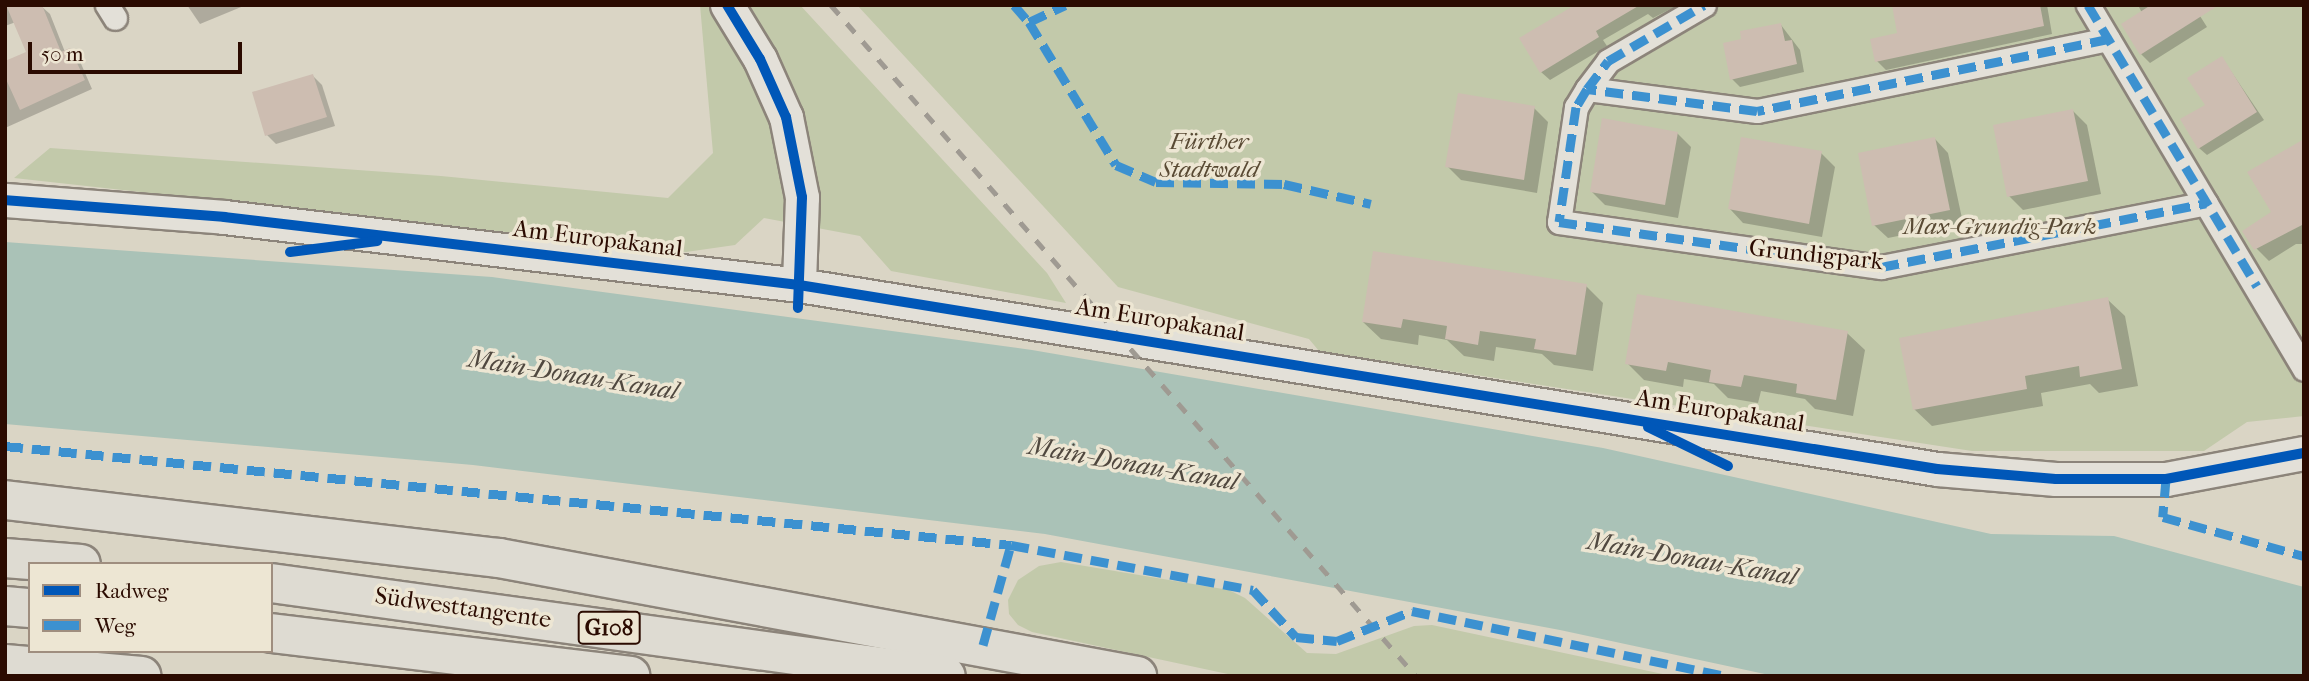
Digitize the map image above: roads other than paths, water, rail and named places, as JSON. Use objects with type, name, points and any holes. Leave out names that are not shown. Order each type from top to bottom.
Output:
[{"type":"highway","points":[[5,500],[499,558],[1137,676]]},
{"type":"highway","points":[[5,558],[56,562]]},
{"type":"highway","name":"Südwesttangente","points":[[273,583],[946,676]]},
{"type":"highway","points":[[5,606],[28,608]]},
{"type":"highway","name":"Südwesttangente","points":[[273,633],[629,676]]},
{"type":"highway","points":[[5,664],[141,676]]},
{"type":"main road","points":[[727,5],[760,59],[786,117],[802,197],[799,285]]},
{"type":"main road","name":"Am Europakanal","points":[[5,200],[224,217],[799,285],[1937,469],[2056,479],[2166,479],[2304,453]]},
{"type":"street","name":"Grundigpark","points":[[1704,5],[1608,61],[1587,89],[1576,107],[1559,222],[1881,267],[2206,203]]},
{"type":"street","points":[[2088,5],[2304,369]]},
{"type":"street","points":[[1587,89],[1757,111],[2108,39]]},
{"type":"water","name":"Main-Donau-Kanal","points":[[5,242],[492,277],[1032,350],[1603,448],[1991,534],[2114,536],[2304,587],[2304,676],[1774,676],[1560,630],[1045,534],[473,465],[5,424]]},
{"type":"railway","points":[[831,5],[1416,676]]},
{"type":"park label","name":"Fürther Stadtwald","points":[[1209,156]]},
{"type":"park label","name":"Max-Grundig-Park","points":[[2000,227]]}]
